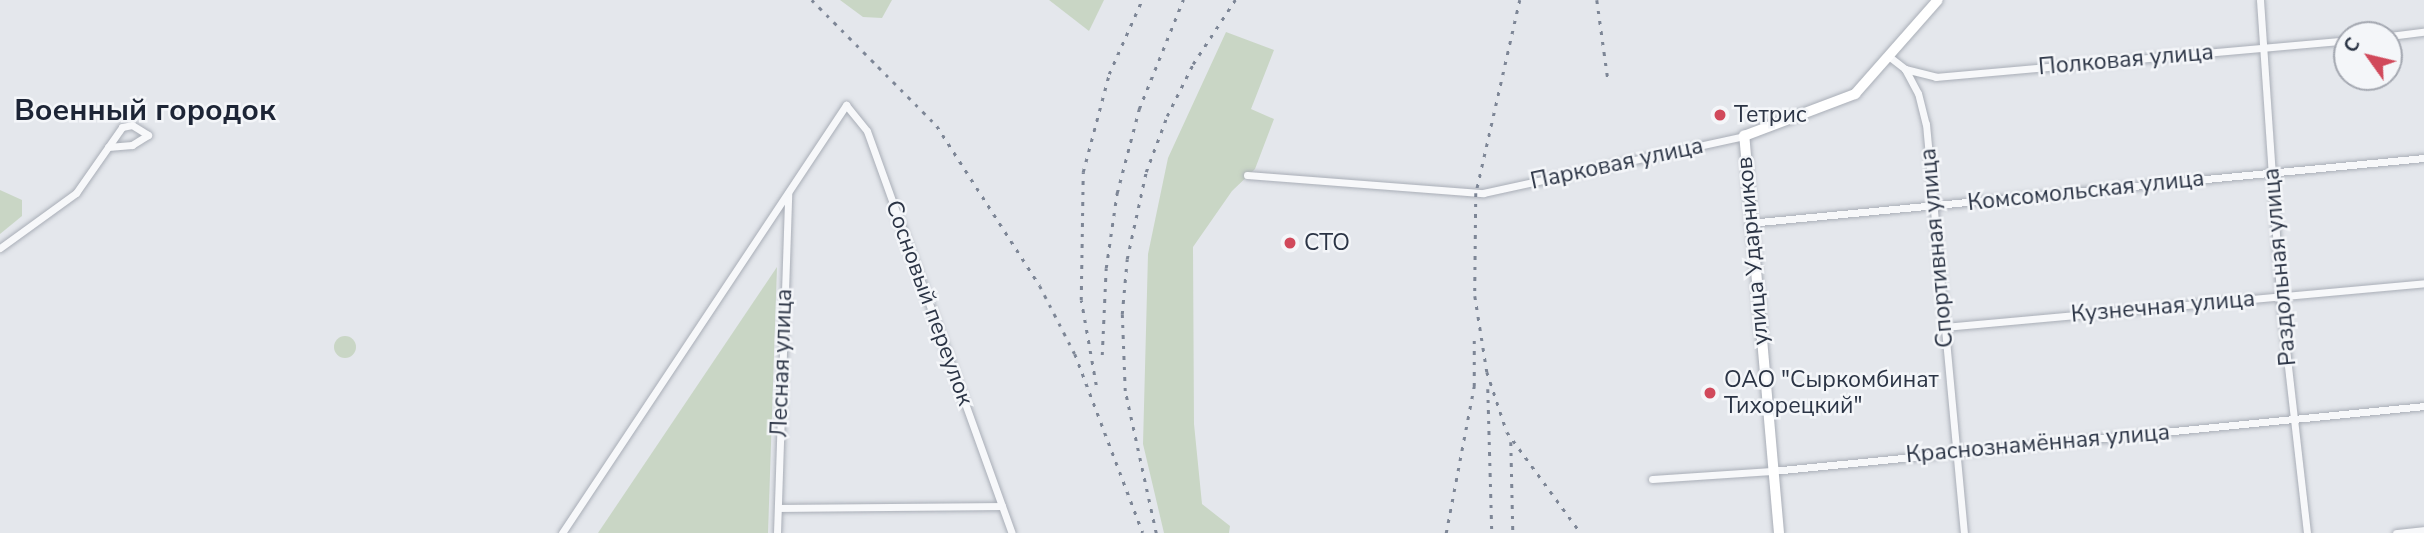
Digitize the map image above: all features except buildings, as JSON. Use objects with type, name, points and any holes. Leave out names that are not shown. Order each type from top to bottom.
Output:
[{"type":"main road","name":"Парковая улица","points":[[1744,136],[1855,94],[1891,58],[1938,0]]},
{"type":"main road","name":"улица Ударников","points":[[1744,136],[1749,223],[1779,533]]},
{"type":"street","name":"Раздольная улица","points":[[2260,0],[2280,296],[2306,533]]},
{"type":"street","points":[[2403,34],[2424,32]]},
{"type":"street","name":"Полковая улица","points":[[1905,69],[1936,77],[2333,41]]},
{"type":"street","points":[[1891,58],[1905,69]]},
{"type":"street","name":"Спортивная улица","points":[[1905,69],[1926,124],[1931,207],[1945,327],[1953,451],[1964,533]]},
{"type":"street","name":"Сосновый переулок","points":[[788,193],[846,105],[867,131],[1012,533]]},
{"type":"street","points":[[0,248],[76,193],[108,147],[122,127],[132,125],[148,135],[132,145],[108,147]]},
{"type":"street","name":"Парковая улица","points":[[1247,175],[1483,194],[1744,136]]},
{"type":"street","name":"Комсомольская улица","points":[[1749,223],[2424,158]]},
{"type":"street","points":[[562,533],[788,193]]},
{"type":"street","name":"Лесная улица","points":[[776,533],[788,193]]},
{"type":"street","name":"Кузнечная улица","points":[[1945,327],[2424,283]]},
{"type":"street","name":"Краснознамённая улица","points":[[1652,479],[1772,471],[2424,406]]},
{"type":"street","points":[[778,508],[1002,506]]},
{"type":"street","points":[[2396,533],[2424,530]]},
{"type":"green space","points":[[840,0],[892,0],[882,18],[863,17]]},
{"type":"green space","points":[[1049,0],[1104,0],[1089,31]]},
{"type":"green space","points":[[1226,32],[1274,50],[1251,109],[1274,119],[1255,169],[1232,191],[1193,247],[1194,424],[1202,504],[1230,526],[1229,533],[1164,533],[1143,444],[1148,254],[1168,158]]},
{"type":"green space","points":[[0,190],[22,200],[22,216],[0,234]]},
{"type":"green space","points":[[777,267],[768,533],[598,533]]},
{"type":"green space","points":[[341,336],[349,336],[356,343],[356,351],[349,358],[341,358],[334,351],[334,343]]},
{"type":"railway","points":[[812,0],[937,126],[1040,286],[1075,354],[1143,533]]},
{"type":"railway","points":[[1096,385],[1081,300],[1083,172],[1109,74],[1142,0]]},
{"type":"railway","points":[[1102,355],[1106,268],[1117,193],[1139,109],[1183,0]]},
{"type":"railway","points":[[1156,533],[1125,391],[1122,314],[1127,259],[1146,172],[1167,116],[1193,64],[1235,0]]},
{"type":"railway","points":[[1520,0],[1476,193],[1475,296],[1487,372],[1507,432],[1581,533]]},
{"type":"railway","points":[[1597,0],[1608,79]]},
{"type":"railway","points":[[1446,533],[1474,386],[1474,340]]},
{"type":"railway","points":[[1488,389],[1492,533]]},
{"type":"railway","points":[[1511,442],[1513,533]]},
{"type":"place","name":"Тетрис","points":[[1720,115]]},
{"type":"place","name":"СТО","points":[[1290,243]]},
{"type":"place","name":"ОАО \"Сыркомбинат Тихорецкий\"","points":[[1710,393]]},
{"type":"district","name":"Военный городок","points":[[145,111]]}]
